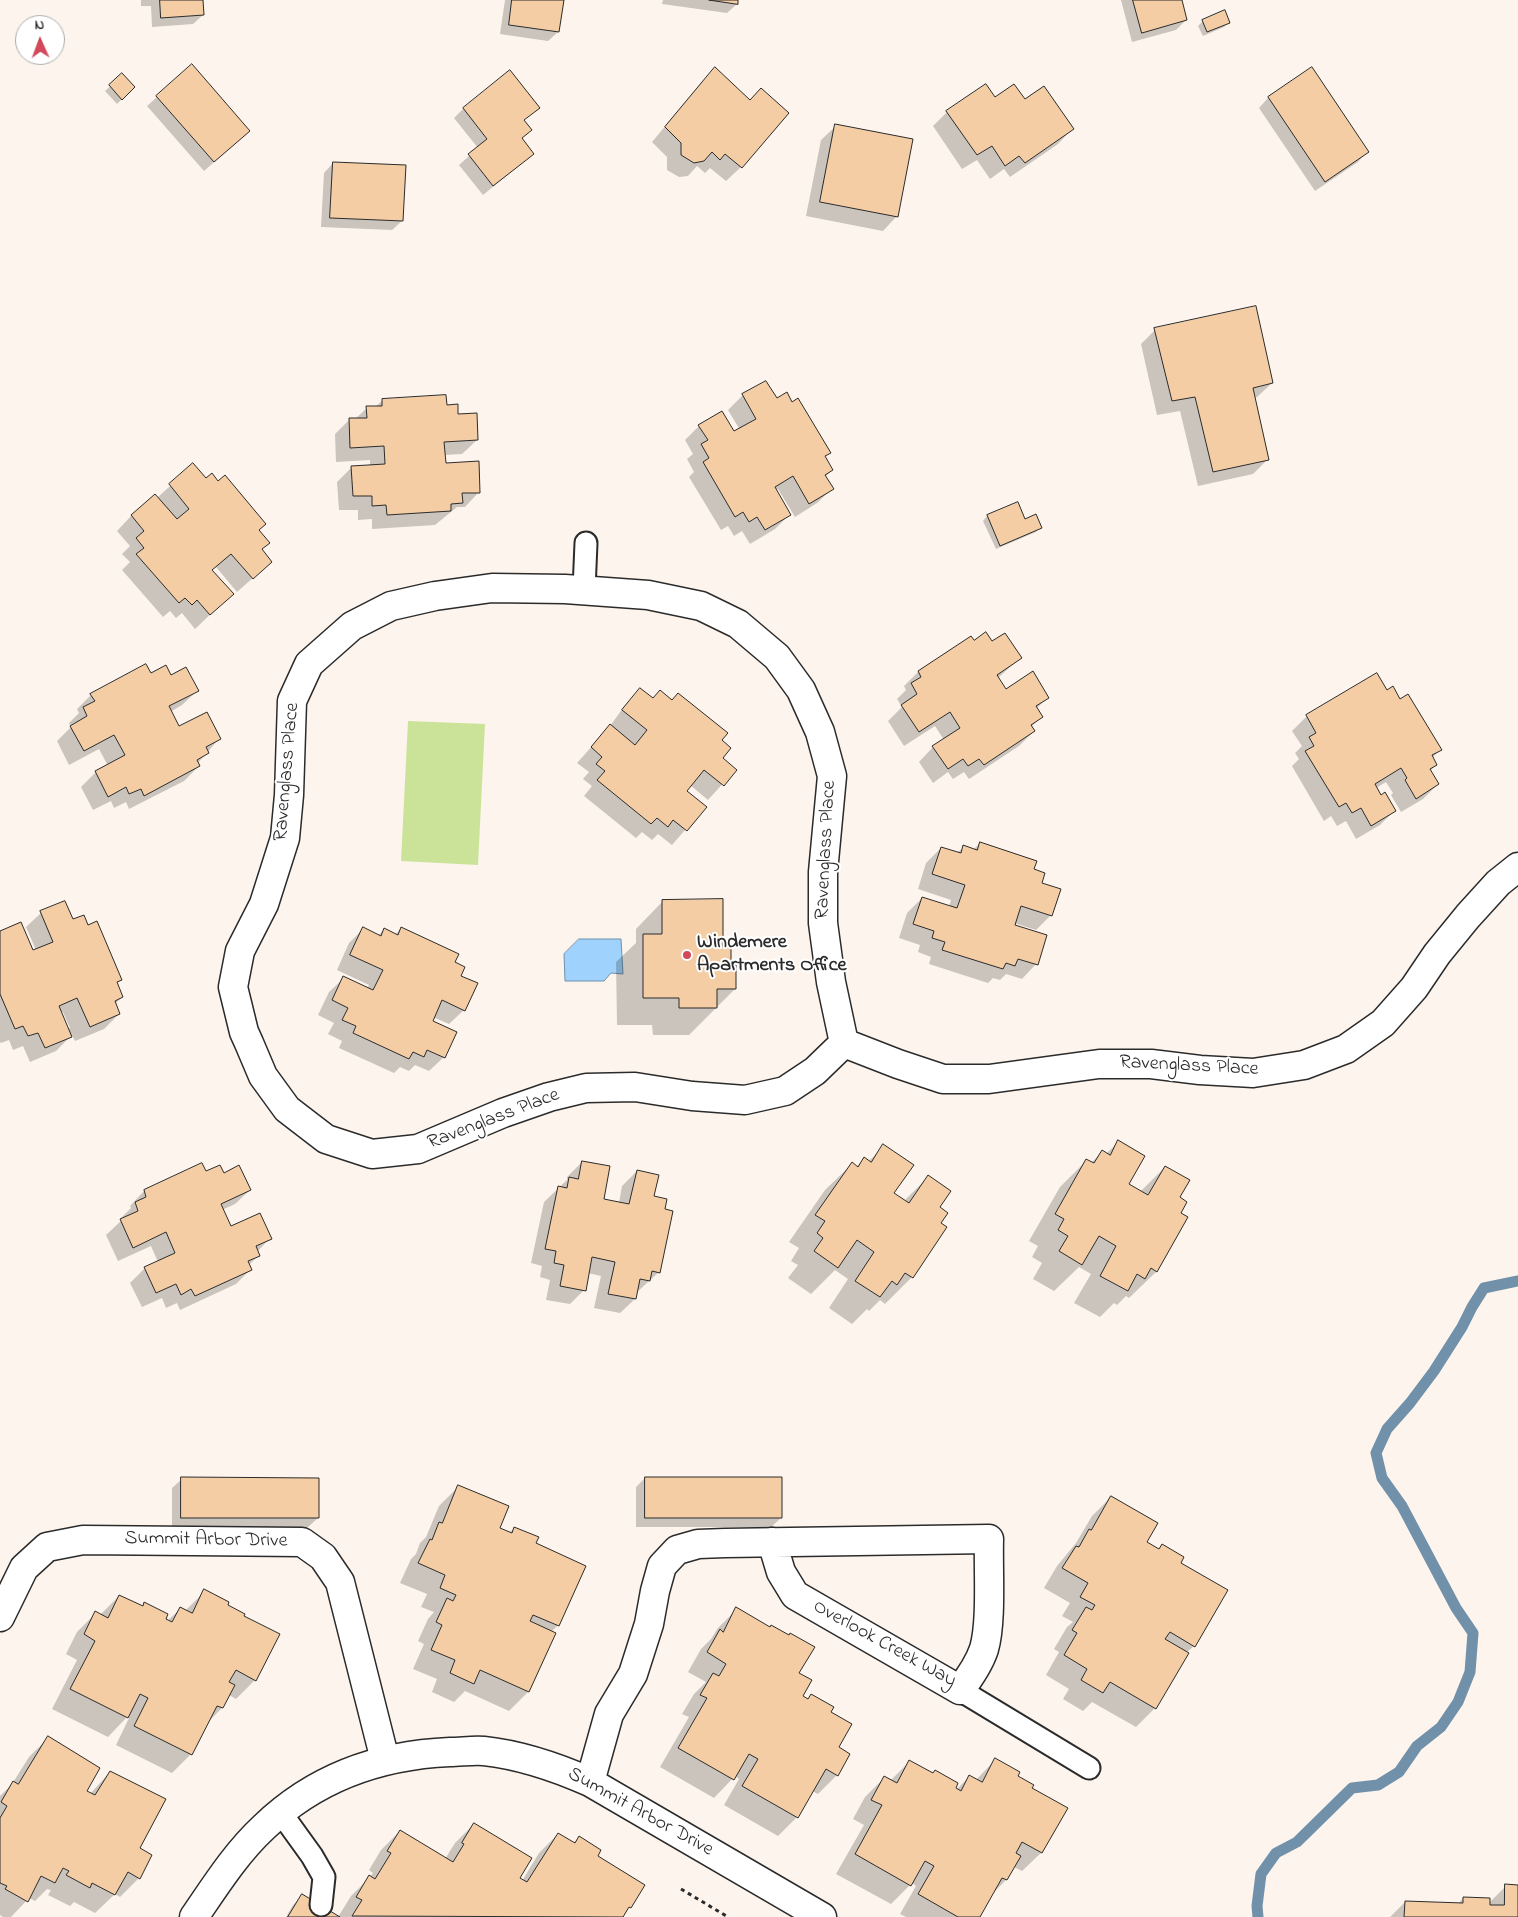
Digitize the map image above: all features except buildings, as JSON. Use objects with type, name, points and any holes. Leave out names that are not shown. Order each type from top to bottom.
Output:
[{"type":"street","name":"Ravenglass Place","points":[[492,588],[584,590],[648,595],[701,606],[738,624],[777,657],[801,690],[820,732],[832,776],[823,872],[823,923],[831,982],[844,1043],[815,1071],[785,1091],[745,1100],[692,1096],[635,1087],[586,1088],[549,1097],[503,1113],[418,1149],[372,1154],[326,1139],[286,1109],[263,1076],[244,1032],[234,987],[240,951],[264,904],[285,838],[289,795],[292,702],[309,664],[352,626],[391,606],[435,596],[492,588]]},
{"type":"street","name":"Ravenglass Place","points":[[844,1043],[944,1079],[989,1080],[1100,1064],[1151,1064],[1200,1070],[1253,1073],[1304,1065],[1346,1049],[1383,1023],[1414,988],[1437,954],[1468,916],[1498,883],[1518,867]]},
{"type":"street","name":"Overlook Creek Way","points":[[590,1782],[609,1714],[633,1674],[649,1624],[662,1566],[677,1550],[698,1544],[772,1542],[988,1539],[988,1625],[984,1649],[974,1671],[960,1690],[795,1595],[781,1572],[772,1542]]},
{"type":"street","name":"Summit Arbor Drive","points":[[0,1617],[24,1568],[47,1547],[83,1540],[302,1542],[323,1557],[340,1582],[385,1760]]},
{"type":"street","name":"Summit Arbor Drive","points":[[194,1917],[233,1861],[264,1826],[300,1798],[342,1774],[385,1760],[430,1753],[483,1751],[525,1758],[590,1782],[822,1917]]},
{"type":"lane","points":[[584,590],[586,543]]},
{"type":"lane","points":[[960,1690],[1089,1768]]},
{"type":"lane","points":[[281,1813],[312,1856],[324,1877],[321,1905]]},
{"type":"path","points":[[681,1889],[728,1917]]},
{"type":"green space","points":[[408,721],[485,724],[478,865],[401,861]]},
{"type":"water","points":[[579,939],[621,939],[623,974],[611,973],[604,981],[565,981],[564,954]]},
{"type":"waterway","points":[[1258,1917],[1257,1906],[1261,1874],[1276,1853],[1297,1842],[1352,1788],[1378,1785],[1399,1772],[1417,1746],[1441,1727],[1458,1702],[1470,1672],[1473,1633],[1456,1608],[1402,1506],[1382,1478],[1376,1453],[1387,1429],[1410,1403],[1434,1371],[1484,1288],[1518,1281]]},
{"type":"place","name":"Windemere Apartments Office","points":[[687,955]]}]
